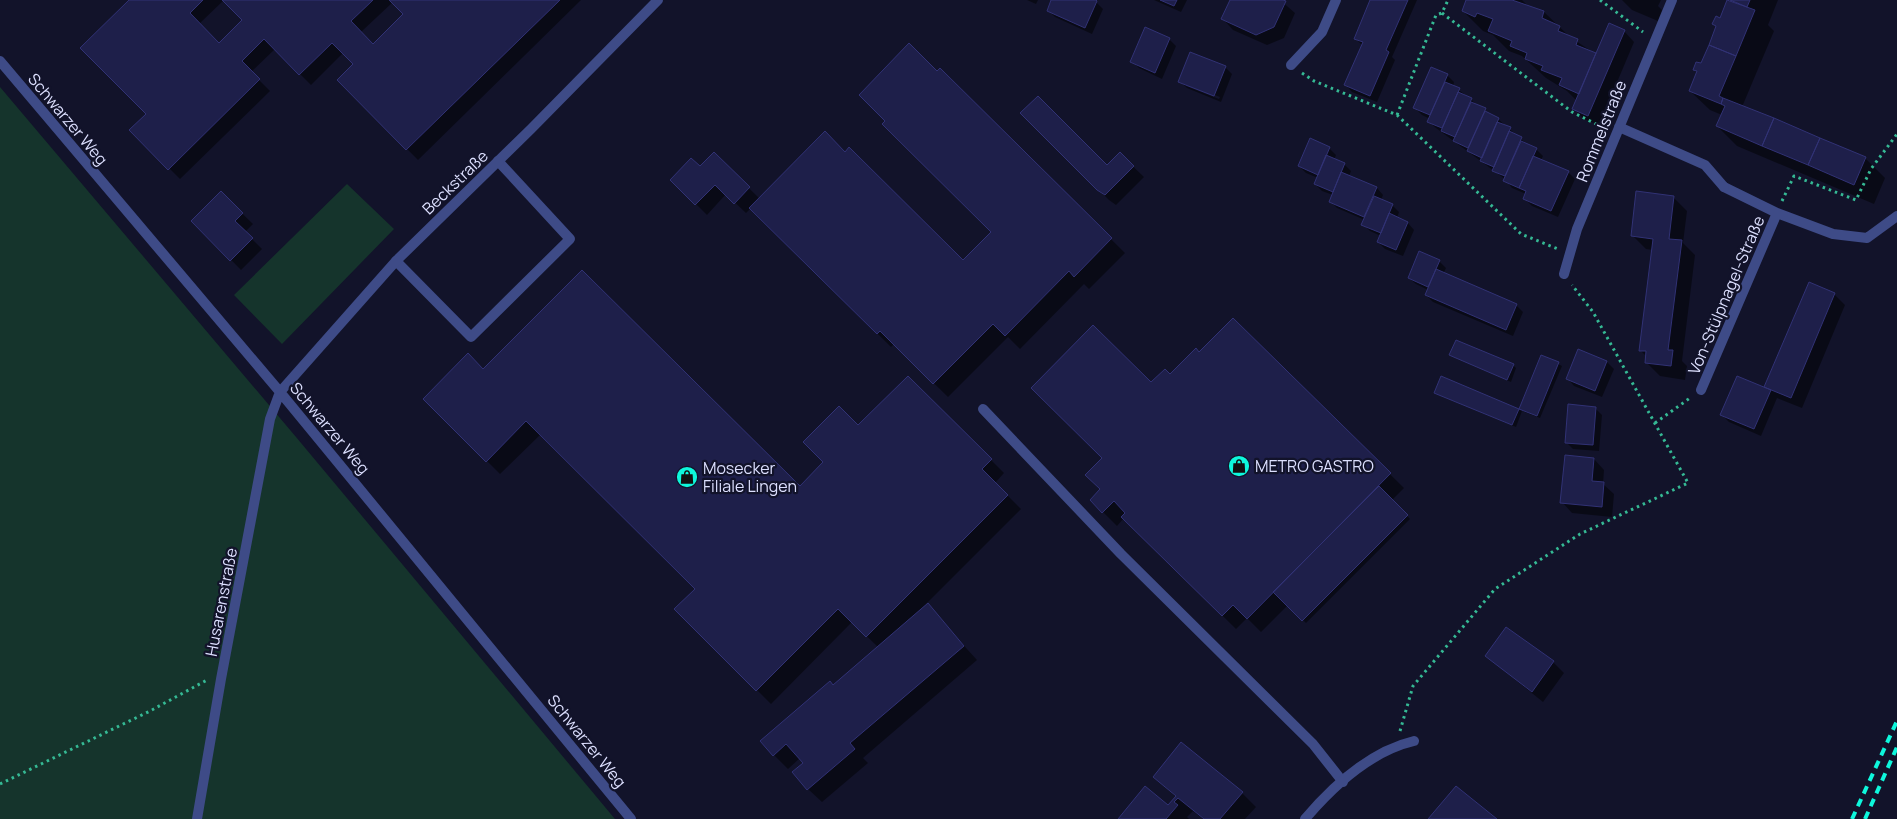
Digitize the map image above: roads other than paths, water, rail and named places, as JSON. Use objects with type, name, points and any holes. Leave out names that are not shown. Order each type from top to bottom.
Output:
[{"type":"street","name":"Beckstraße","points":[[280,392],[396,260],[498,161],[658,0]]},
{"type":"street","points":[[1291,66],[1322,32],[1336,0]]},
{"type":"street","name":"Rommelstraße","points":[[1564,274],[1577,229],[1672,0]]},
{"type":"street","name":"Schwarzer Weg","points":[[0,61],[183,280],[280,392],[631,819]]},
{"type":"street","name":"Von-Stülpnagel-Straße","points":[[1618,130],[1705,164],[1724,187],[1777,213],[1701,390]]},
{"type":"street","points":[[396,260],[471,337],[570,239],[498,161]]},
{"type":"street","points":[[1777,213],[1833,234],[1867,238],[1897,216]]},
{"type":"street","name":"Husarenstraße","points":[[197,819],[221,679],[270,419],[280,392]]},
{"type":"street","points":[[983,409],[1121,554],[1313,744],[1343,782]]},
{"type":"street","points":[[1305,819],[1330,792],[1359,768],[1394,746],[1414,741]]},
{"type":"railway","points":[[1852,819],[1897,721]]},
{"type":"railway","points":[[1865,819],[1897,747]]},
{"type":"place","name":"METRO GASTRO","points":[[1239,466]]},
{"type":"place","name":"Mosecker Filiale Lingen","points":[[687,477]]}]
